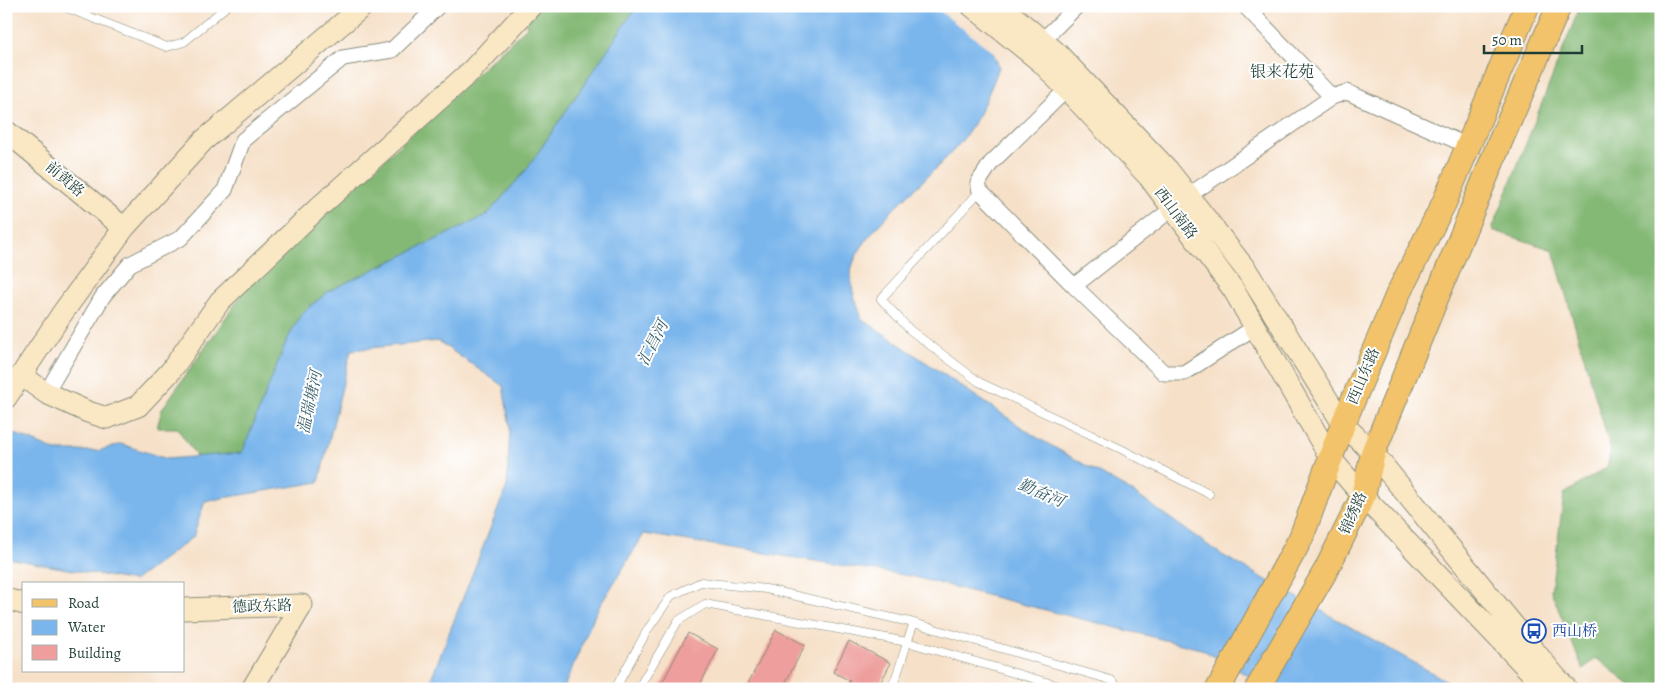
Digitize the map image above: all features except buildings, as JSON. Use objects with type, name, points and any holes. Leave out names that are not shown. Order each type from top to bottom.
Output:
[{"type":"main road","points":[[6,398],[61,315],[124,228],[203,141],[363,6]]},
{"type":"main road","points":[[21,375],[46,393],[106,418],[138,406],[170,372],[220,301],[318,208],[472,70],[531,6]]},
{"type":"main road","name":"西山南路","points":[[972,6],[1036,47],[1056,52],[1161,163],[1180,202],[1233,289],[1331,459]]},
{"type":"main road","name":"西山南路","points":[[1001,6],[1036,47],[1042,63],[1067,90],[1149,177],[1180,202],[1247,271],[1343,424],[1373,453]]},
{"type":"main road","name":"西山东路","points":[[1331,459],[1343,424],[1398,294],[1444,203],[1527,6]]},
{"type":"main road","points":[[1559,6],[1500,142],[1373,453],[1554,675],[1568,689]]},
{"type":"main road","name":"前黄路","points":[[6,131],[124,228]]},
{"type":"main road","name":"锦绣路","points":[[1256,689],[1326,570],[1362,496],[1373,453]]},
{"type":"main road","points":[[1218,689],[1301,538],[1331,459],[1362,496],[1547,689]]},
{"type":"main road","points":[[6,599],[22,603]]},
{"type":"main road","name":"德政东路","points":[[185,609],[302,605],[252,689]]},
{"type":"street","points":[[46,393],[103,296],[130,264],[181,238],[225,190],[243,140],[343,58],[392,50],[438,6]]},
{"type":"street","points":[[1036,47],[1076,6]]},
{"type":"street","points":[[1245,6],[1332,97]]},
{"type":"street","points":[[1067,90],[991,163],[978,183],[980,191],[1164,373],[1184,373],[1255,327]]},
{"type":"street","points":[[1074,286],[1180,202],[1332,97],[1347,92],[1468,146]]},
{"type":"lane","points":[[62,6],[167,47],[184,42],[226,6]]},
{"type":"lane","points":[[980,191],[880,298],[910,330],[979,382],[1121,449],[1209,494]]},
{"type":"lane","points":[[615,689],[648,629],[671,596],[702,582],[766,589],[914,623],[1112,680],[1119,689]]},
{"type":"lane","points":[[638,689],[678,621],[705,604],[907,642],[1070,689]]},
{"type":"lane","points":[[891,689],[899,671],[914,623]]},
{"type":"green space","points":[[522,6],[637,6],[527,169],[487,215],[329,291],[302,313],[286,342],[242,453],[197,457],[177,428],[157,428],[162,409],[247,287],[527,27]]},
{"type":"green space","points":[[1580,6],[1661,6],[1661,689],[1636,689],[1596,658],[1583,669],[1551,591],[1564,494],[1607,467],[1611,450],[1553,250],[1492,230]]},
{"type":"water","points":[[637,6],[946,6],[990,45],[999,67],[984,104],[963,139],[880,224],[865,242],[855,259],[851,281],[862,319],[1036,437],[1131,491],[1222,555],[1461,689],[1272,689],[1201,649],[910,576],[644,534],[596,612],[563,689],[427,689],[507,486],[510,427],[503,386],[438,341],[351,350],[319,482],[205,501],[193,537],[134,581],[12,559],[6,554],[6,430],[56,451],[97,451],[121,444],[167,459],[242,453],[286,342],[302,313],[329,291],[487,215],[527,169]]},
{"type":"pier","points":[[933,6],[950,6],[965,17],[992,43],[996,54]]},
{"type":"place","name":"西山桥","points":[[1534,631]]},
{"type":"district","name":"银来花苑","points":[[1282,72]]},
{"type":"water label","name":"汇昌河","points":[[653,343]]},
{"type":"water label","name":"温瑞塘河","points":[[310,402]]},
{"type":"water label","name":"勤奋河","points":[[1041,493]]}]
